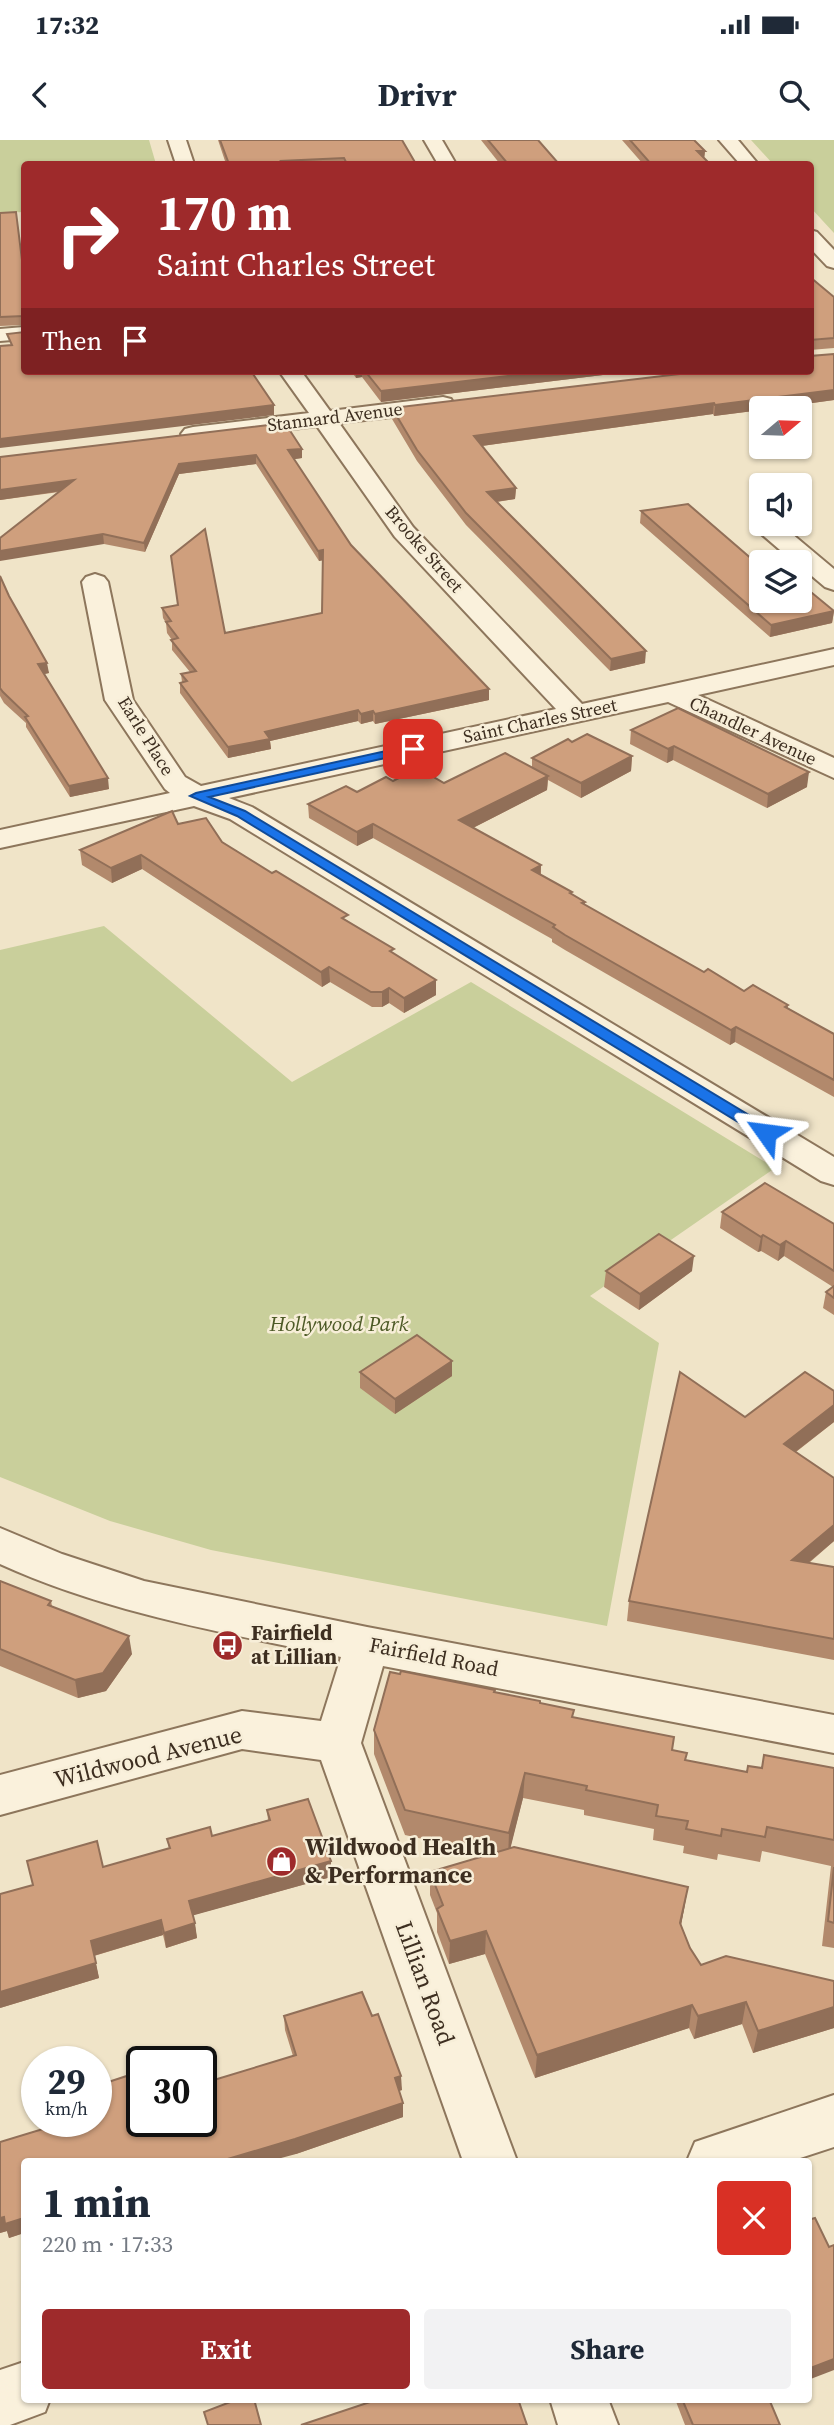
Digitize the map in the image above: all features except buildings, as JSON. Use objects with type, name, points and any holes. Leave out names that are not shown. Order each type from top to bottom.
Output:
[{"type":"street","points":[[177,140],[184,161]]},
{"type":"street","points":[[433,140],[445,161]]},
{"type":"street","points":[[728,140],[746,161]]},
{"type":"street","points":[[814,243],[834,262]]},
{"type":"street","points":[[0,335],[21,333]]},
{"type":"street","name":"Brooke Street","points":[[293,375],[404,532],[575,713]]},
{"type":"street","name":"Stannard Avenue","points":[[175,437],[471,400]]},
{"type":"street","points":[[779,536],[834,582]]},
{"type":"street","name":"Earle Place","points":[[95,582],[120,700],[175,783],[196,796]]},
{"type":"street","name":"Saint Charles Street","points":[[0,839],[834,657]]},
{"type":"street","name":"Chandler Avenue","points":[[672,693],[834,769]]},
{"type":"street","points":[[196,796],[241,813],[834,1173]]},
{"type":"street","name":"Fairfield Road","points":[[0,1545],[47,1566],[144,1598],[367,1645],[834,1734]]},
{"type":"street","points":[[338,1743],[367,1645]]},
{"type":"street","name":"Wildwood Avenue","points":[[0,1795],[242,1730],[338,1743]]},
{"type":"street","name":"Lillian Road","points":[[338,1743],[489,2158]]},
{"type":"street","points":[[723,2158],[834,2121]]},
{"type":"street","points":[[0,2399],[21,2392]]},
{"type":"street","points":[[580,2403],[588,2425]]},
{"type":"green space","points":[[0,140],[149,140],[155,161],[21,161],[21,212],[0,213]]},
{"type":"green space","points":[[751,140],[834,140],[834,233],[814,211],[814,161],[770,161]]},
{"type":"green space","name":"Hollywood Park","points":[[104,926],[292,1082],[471,982],[775,1168],[590,1296],[659,1343],[607,1626],[211,1550],[110,1521],[0,1477],[0,950]]},
{"type":"place","name":"Fairfield at Lillian","points":[[228,1645]]},
{"type":"place","name":"Wildwood Health & Performance","points":[[282,1861]]},
{"type":"route","points":[[413,749],[196,796],[241,813],[766,1133]]}]
